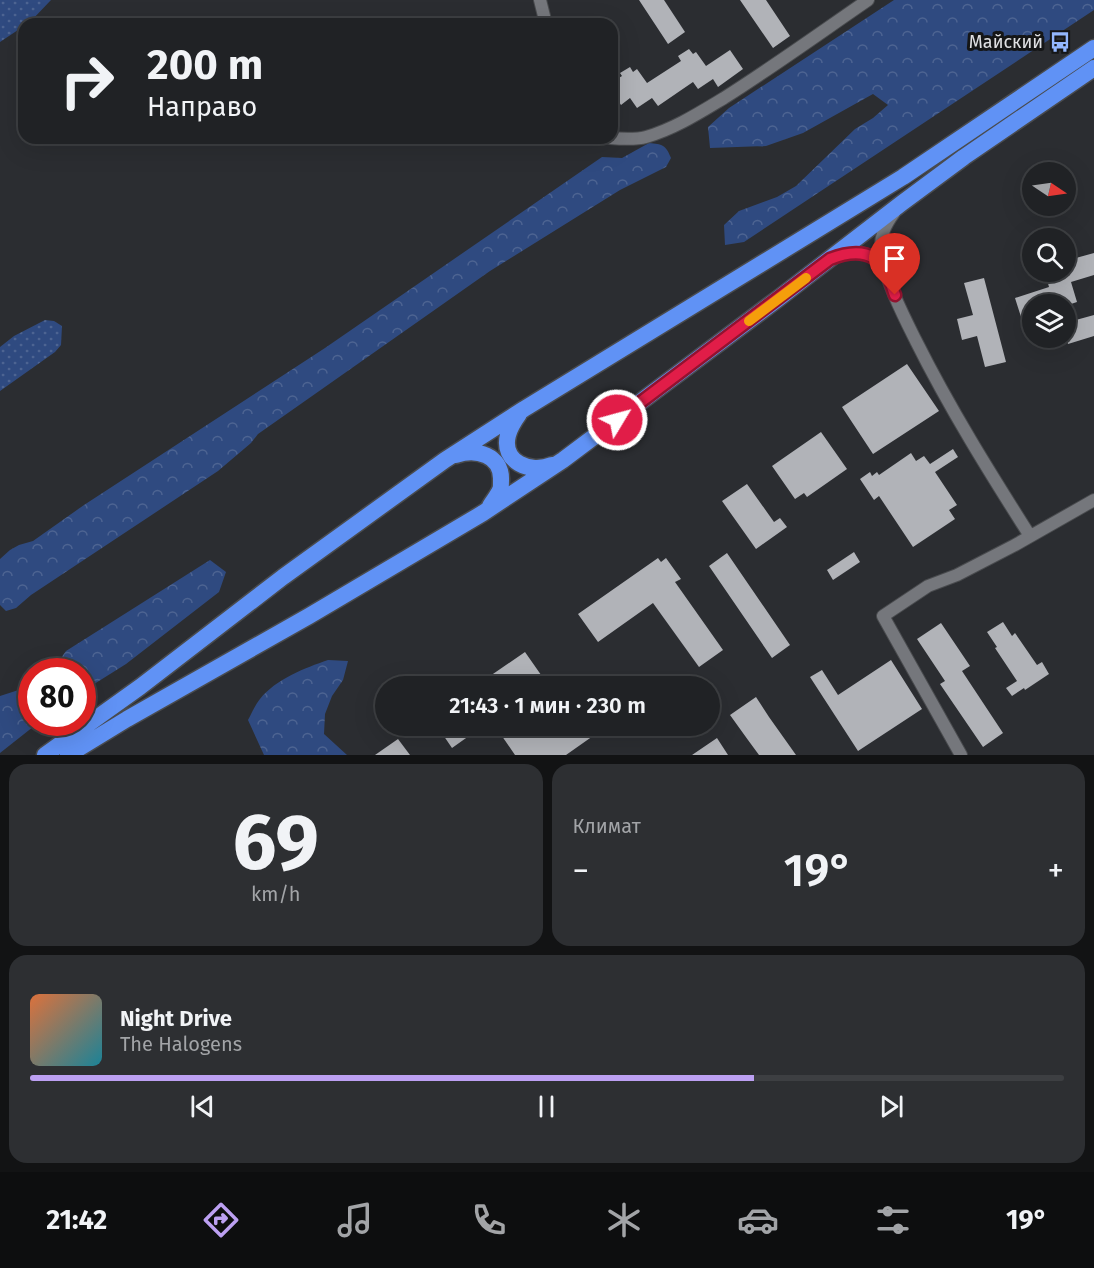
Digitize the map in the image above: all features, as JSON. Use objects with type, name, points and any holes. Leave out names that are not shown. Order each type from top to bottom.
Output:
[{"type":"highway","points":[[45,755],[140,687],[283,577],[445,460],[524,409],[903,177],[1094,48]]},
{"type":"highway","points":[[68,755],[483,513],[563,460],[964,157],[1094,68]]},
{"type":"highway","points":[[524,409],[512,423],[507,437],[508,450],[514,460],[524,467],[536,469],[563,460]]},
{"type":"highway","points":[[445,460],[467,451],[483,453],[495,461],[501,474],[501,489],[483,513]]},
{"type":"street","points":[[540,0],[544,18]]},
{"type":"street","points":[[618,138],[646,137],[664,131],[696,114],[761,75],[868,0]]},
{"type":"street","points":[[902,203],[883,229],[881,249],[886,271],[903,316],[972,445],[1030,536]]},
{"type":"street","points":[[830,259],[852,252],[863,253],[879,262],[886,271]]},
{"type":"street","points":[[961,755],[883,616],[928,586],[957,574],[1094,500]]},
{"type":"green space","points":[[0,0],[51,0],[34,18],[18,18],[18,30],[0,42]]},
{"type":"green space","points":[[894,0],[1094,0],[1094,10],[744,242],[725,245],[724,225],[739,211],[777,197],[796,186],[855,129],[888,105],[873,94],[803,133],[766,146],[710,148],[708,127],[729,108]]},
{"type":"green space","points":[[649,143],[660,145],[667,150],[671,158],[666,167],[620,190],[490,271],[258,434],[251,443],[218,471],[31,595],[16,608],[6,611],[0,605],[0,559],[10,550],[33,541],[84,505],[325,348],[602,157],[622,158]]},
{"type":"green space","points":[[45,320],[54,321],[62,326],[61,345],[55,352],[0,391],[0,347],[14,336]]},
{"type":"green space","points":[[210,560],[226,572],[219,592],[126,664],[96,683],[96,658],[61,658],[66,651]]},
{"type":"green space","points":[[328,660],[348,661],[343,680],[332,696],[325,714],[324,734],[347,755],[264,755],[248,720],[258,701],[282,680]]},
{"type":"green space","points":[[18,690],[18,736],[22,736],[0,753],[0,696]]},
{"type":"building","points":[[639,0],[664,0],[685,32],[668,44]]},
{"type":"building","points":[[740,0],[766,0],[790,36],[773,48]]},
{"type":"building","points":[[689,49],[693,54],[696,52],[706,66],[730,50],[743,69],[718,87],[713,79],[698,89],[693,82],[658,106],[652,98],[637,108],[630,98],[621,105],[618,100],[618,78],[622,76],[620,73],[630,67],[633,72],[637,69],[647,83],[681,61],[678,56]]},
{"type":"building","points":[[1094,253],[1094,275],[1076,280],[1076,258]]},
{"type":"building","points":[[984,278],[1006,362],[985,367],[977,336],[962,340],[957,319],[973,315],[964,283]]},
{"type":"building","points":[[1048,282],[1071,282],[1075,294],[1027,294],[1049,287]]},
{"type":"building","points":[[1022,296],[1022,320],[1015,298]]},
{"type":"building","points":[[1094,315],[1094,336],[1076,342],[1076,320]]},
{"type":"building","points":[[907,364],[939,411],[873,454],[842,407]]},
{"type":"building","points":[[821,432],[847,469],[807,497],[804,493],[795,499],[772,466]]},
{"type":"building","points":[[953,449],[958,457],[935,472],[957,505],[949,510],[955,519],[913,547],[879,496],[874,500],[860,479],[870,472],[872,476],[877,472],[879,475],[911,453],[916,461],[924,456],[930,464]]},
{"type":"building","points":[[747,484],[774,522],[780,518],[787,527],[756,549],[722,501]]},
{"type":"building","points":[[854,552],[860,562],[833,580],[827,570]]},
{"type":"building","points":[[727,553],[790,645],[772,658],[709,566]]},
{"type":"building","points":[[658,558],[661,562],[666,558],[681,579],[675,582],[723,650],[699,667],[653,603],[598,642],[578,614]]},
{"type":"building","points":[[1003,622],[1012,636],[1015,633],[1037,665],[1042,662],[1049,674],[1012,696],[1006,688],[1017,681],[987,632]]},
{"type":"building","points":[[941,623],[970,666],[962,671],[1003,733],[983,747],[940,684],[945,681],[917,639]]},
{"type":"building","points":[[525,652],[542,676],[490,676]]},
{"type":"building","points":[[891,660],[922,709],[858,751],[810,677],[822,670],[838,695]]},
{"type":"building","points":[[756,697],[796,755],[759,755],[730,715]]},
{"type":"building","points":[[444,736],[469,736],[452,748]]},
{"type":"building","points":[[502,736],[593,736],[566,755],[515,755]]},
{"type":"building","points":[[717,738],[728,755],[692,755]]},
{"type":"building","points":[[398,739],[410,755],[375,755]]},
{"type":"slow traffic","points":[[749,321],[806,278]]},
{"type":"place","name":"Майский","points":[[1060,42]]},
{"type":"route","points":[[617,420],[830,259],[852,252],[871,256],[886,271],[895,295]]}]
